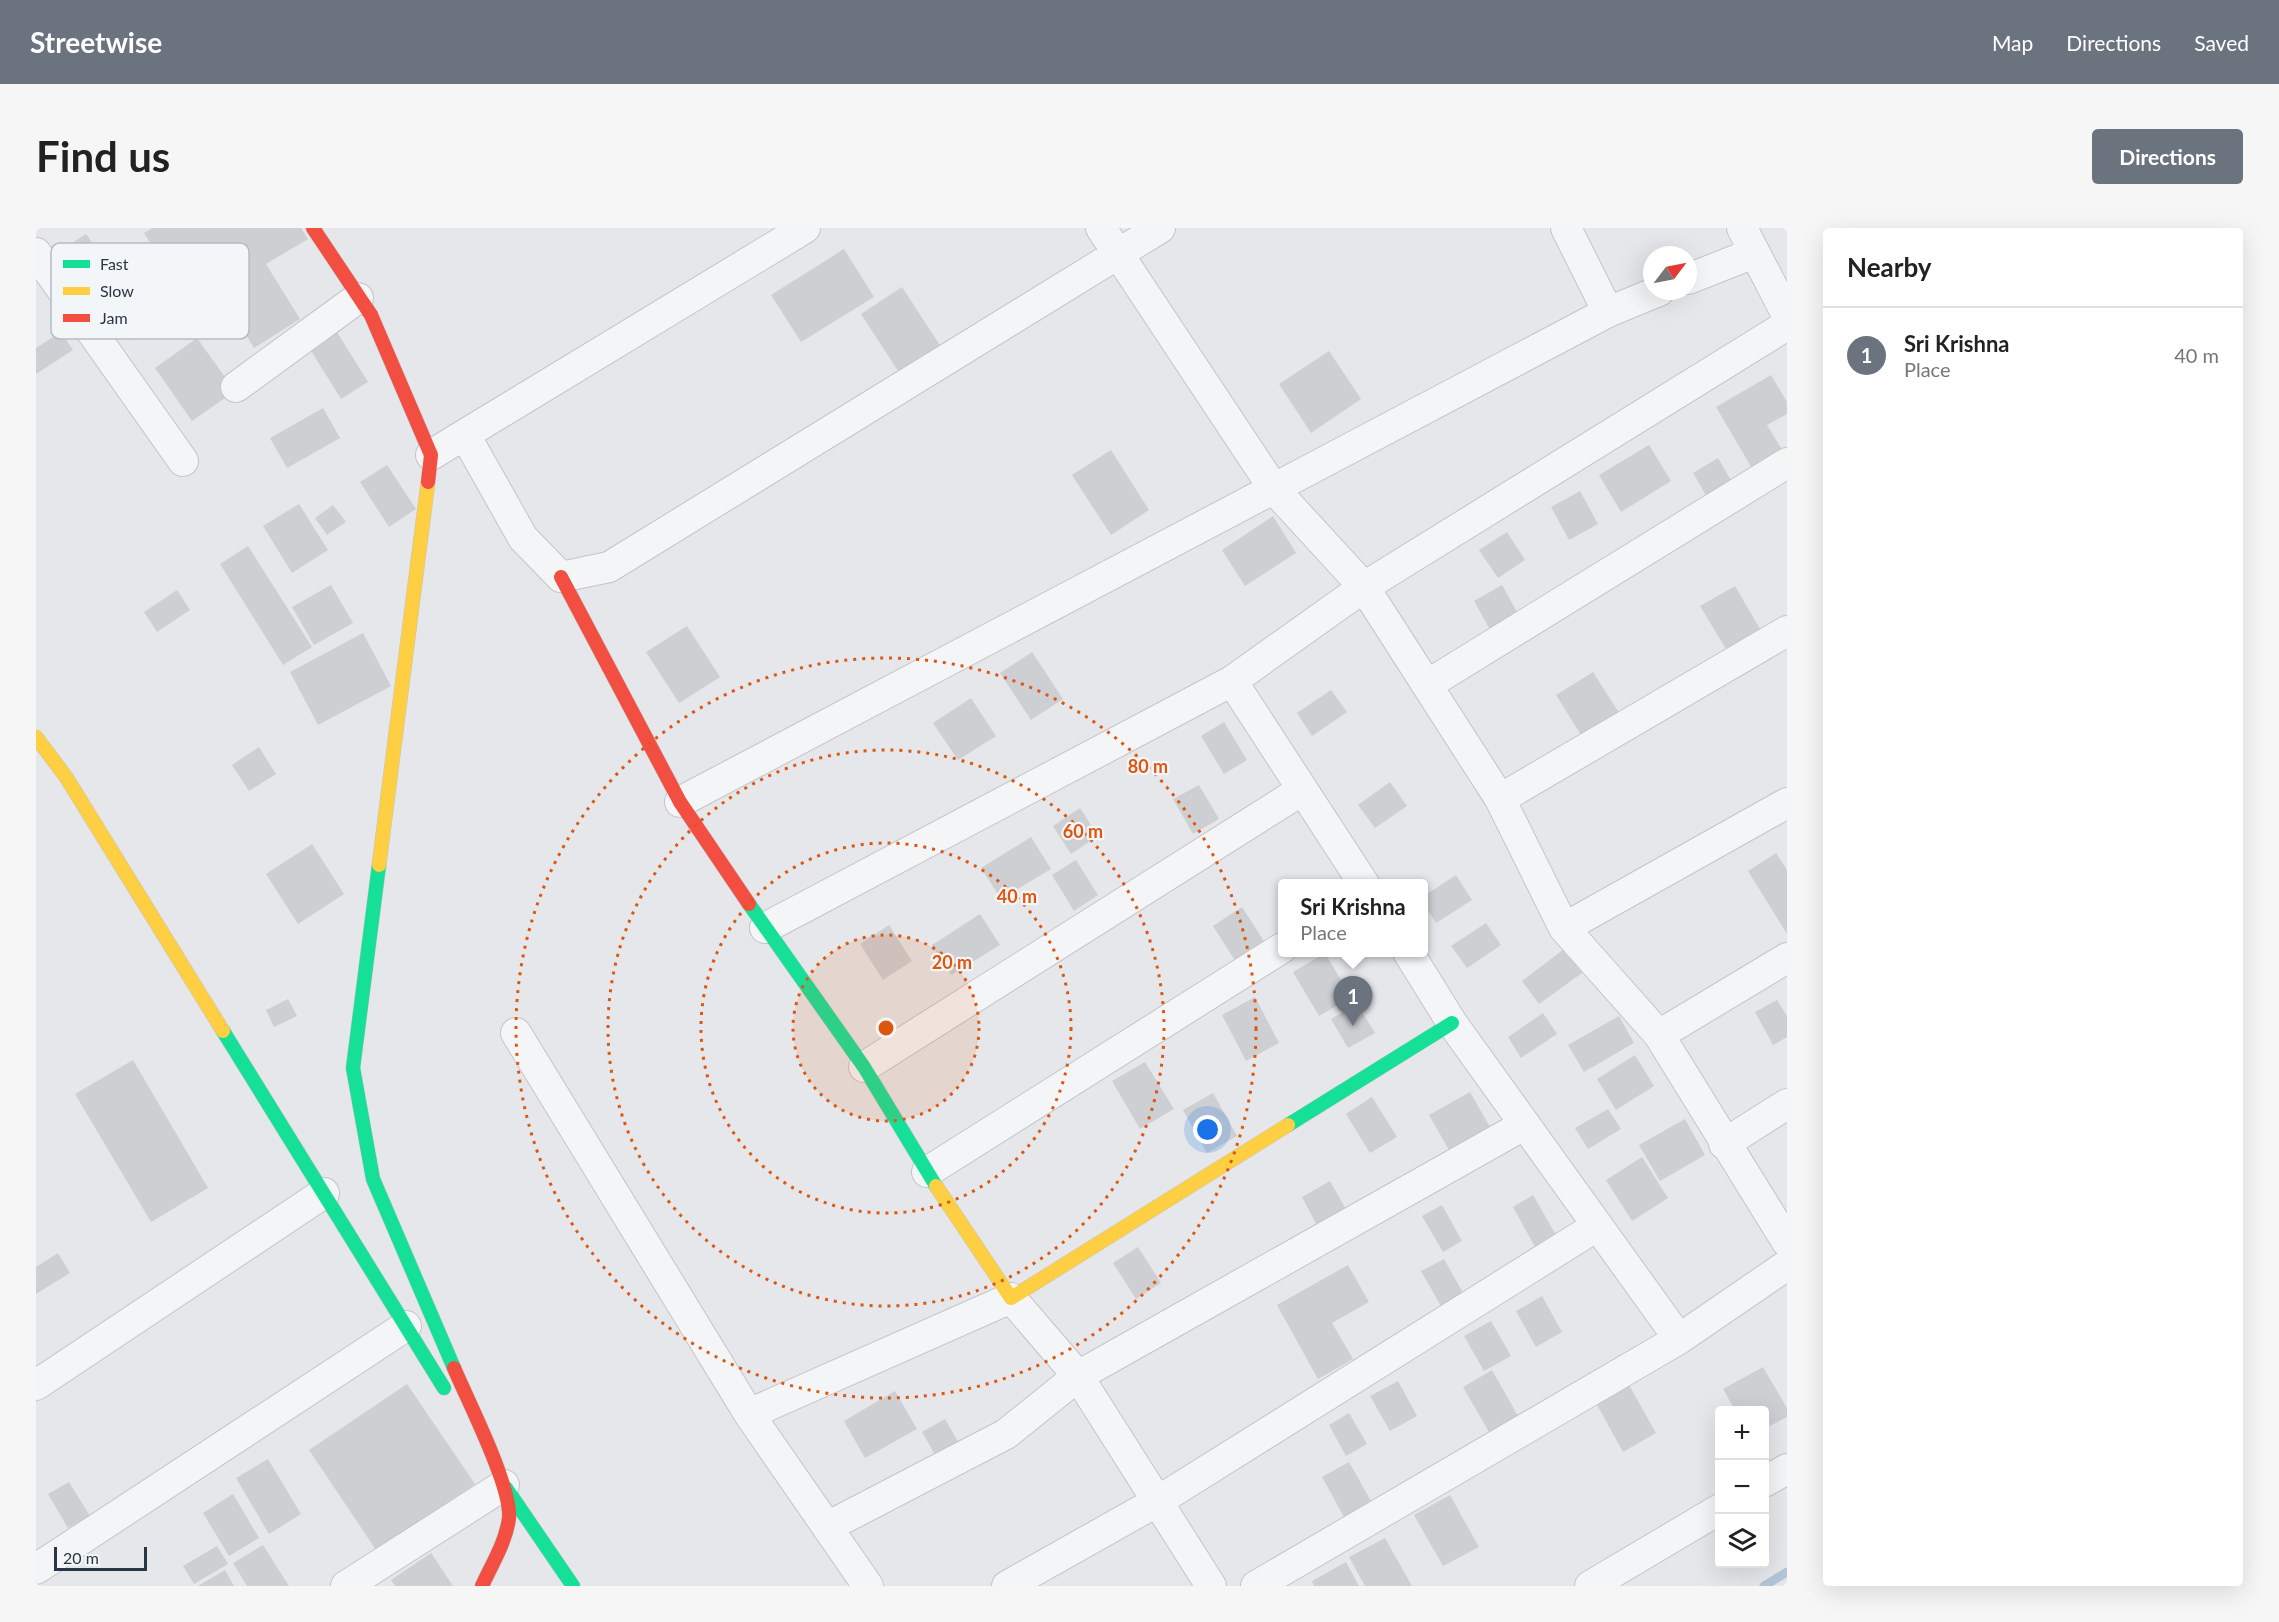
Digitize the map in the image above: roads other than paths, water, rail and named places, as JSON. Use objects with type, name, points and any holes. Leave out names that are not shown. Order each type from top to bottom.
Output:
[{"type":"street","points":[[313,228],[371,315],[431,455],[353,1068],[373,1179],[504,1485],[509,1516],[502,1544],[482,1586]]},
{"type":"street","points":[[431,455],[805,228]]},
{"type":"street","points":[[1101,228],[1275,489],[1364,587],[1500,799],[1564,928],[1659,1035],[1724,1144],[1787,1242]]},
{"type":"street","points":[[561,577],[609,567],[1160,228]]},
{"type":"street","points":[[1566,228],[1608,312]]},
{"type":"street","points":[[1697,273],[1748,240],[1787,315]]},
{"type":"street","points":[[36,253],[51,274]]},
{"type":"street","points":[[236,387],[358,298]]},
{"type":"street","points":[[680,802],[1608,312],[1643,298]]},
{"type":"street","points":[[765,928],[1232,681],[1364,587],[1787,326]]},
{"type":"street","points":[[97,339],[183,461]]},
{"type":"street","points":[[465,435],[524,538],[561,577],[680,802],[765,928],[864,1067],[927,1172],[1011,1298],[1078,1376],[1211,1586]]},
{"type":"street","points":[[1427,685],[1787,463]]},
{"type":"street","points":[[1500,799],[1787,631]]},
{"type":"street","points":[[1232,681],[1361,879]]},
{"type":"street","points":[[36,737],[66,777],[449,1396]]},
{"type":"street","points":[[864,1067],[1302,790]]},
{"type":"street","points":[[1564,928],[1787,803]]},
{"type":"street","points":[[927,1172],[1278,951]]},
{"type":"street","points":[[1411,957],[1452,1023],[1679,1339]]},
{"type":"street","points":[[1659,1035],[1787,958]]},
{"type":"street","points":[[749,1413],[1011,1298],[1452,1023]]},
{"type":"street","points":[[516,1033],[749,1413],[868,1586]]},
{"type":"street","points":[[1724,1144],[1787,1104]]},
{"type":"street","points":[[827,1527],[1006,1434],[1078,1376],[1524,1125]]},
{"type":"street","points":[[36,1384],[324,1193]]},
{"type":"street","points":[[1007,1586],[1158,1501],[1597,1226]]},
{"type":"street","points":[[1256,1586],[1679,1339],[1787,1265]]},
{"type":"street","points":[[36,1569],[406,1326]]},
{"type":"street","points":[[461,1415],[504,1485],[573,1586]]},
{"type":"street","points":[[1769,1479],[1787,1469]]},
{"type":"street","points":[[346,1586],[504,1485]]},
{"type":"street","points":[[1590,1586],[1715,1511]]},
{"type":"waterway","points":[[1764,1586],[1787,1572]]},
{"type":"place","name":"Sri Krishna","points":[[1353,1026]]}]
